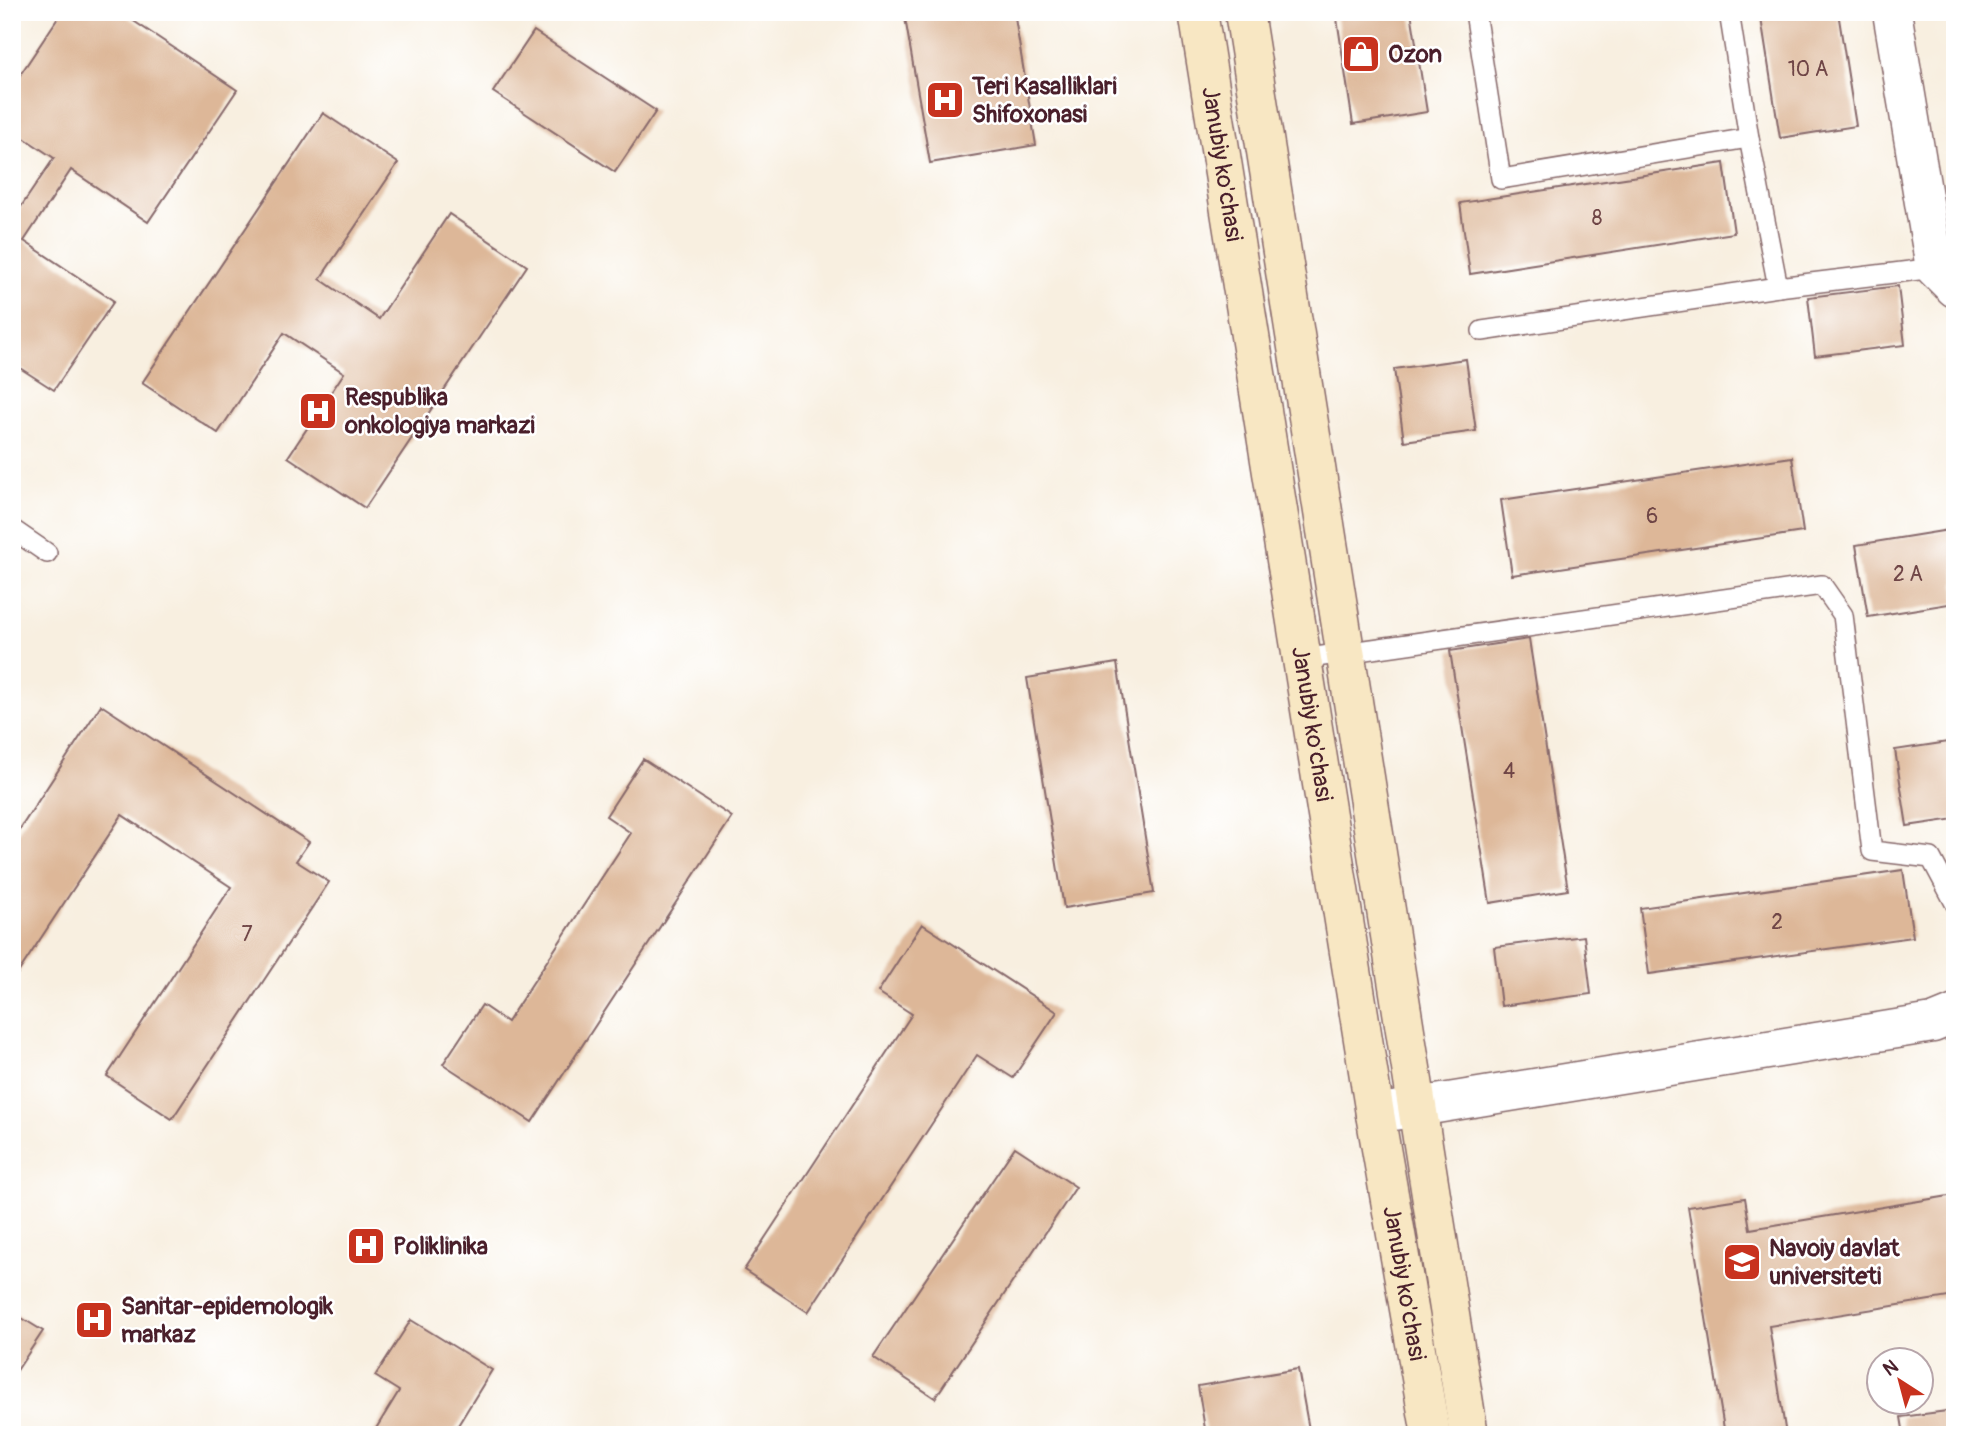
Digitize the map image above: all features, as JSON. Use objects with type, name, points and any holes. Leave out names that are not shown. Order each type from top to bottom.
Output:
[{"type":"main road","name":"Janubiy ko'chasi","points":[[1198,12],[1374,1114],[1431,1435]]},
{"type":"main road","name":"Janubiy ko'chasi","points":[[1244,12],[1415,1107],[1469,1435]]},
{"type":"street","points":[[1892,12],[1945,278]]},
{"type":"street","points":[[1374,1114],[1933,1023],[1955,1014]]},
{"type":"lane","points":[[1475,12],[1501,178],[1749,138]]},
{"type":"lane","points":[[1729,12],[1749,138],[1778,286]]},
{"type":"lane","points":[[1482,331],[1778,286],[1945,278]]},
{"type":"lane","points":[[12,529],[47,553]]},
{"type":"lane","points":[[1302,659],[1822,585],[1843,615],[1872,850],[1931,858],[1955,903]]},
{"type":"building","points":[[62,12],[120,12],[237,90],[148,222],[71,170],[24,241],[114,301],[54,390],[12,363],[12,220],[54,158],[12,130],[12,87]]},
{"type":"building","points":[[904,12],[1014,12],[1036,145],[930,163]]},
{"type":"building","points":[[1336,12],[1411,12],[1427,112],[1353,124]]},
{"type":"building","points":[[1760,12],[1838,12],[1856,126],[1780,138]]},
{"type":"building","points":[[534,31],[656,111],[615,172],[493,92]]},
{"type":"building","points":[[323,113],[398,163],[320,279],[379,319],[449,214],[527,266],[365,508],[288,457],[344,373],[284,333],[218,433],[142,383]]},
{"type":"building","points":[[1724,163],[1734,233],[1470,274],[1460,203]]},
{"type":"building","points":[[1898,286],[1905,345],[1815,356],[1808,297]]},
{"type":"building","points":[[1466,359],[1476,431],[1404,441],[1394,369]]},
{"type":"building","points":[[1792,457],[1803,532],[1512,575],[1501,500]]},
{"type":"building","points":[[1955,529],[1955,603],[1868,617],[1856,545]]},
{"type":"building","points":[[1529,639],[1568,890],[1490,903],[1450,651]]},
{"type":"building","points":[[1117,663],[1154,893],[1064,908],[1027,678]]},
{"type":"building","points":[[101,705],[309,842],[296,861],[329,882],[172,1119],[107,1076],[231,887],[122,815],[12,982],[12,841]]},
{"type":"building","points":[[1955,741],[1955,819],[1907,826],[1895,750]]},
{"type":"building","points":[[643,759],[732,817],[532,1122],[443,1064],[482,1005],[507,1022],[631,833],[606,816]]},
{"type":"building","points":[[1903,870],[1913,937],[1649,974],[1640,908]]},
{"type":"building","points":[[922,924],[1057,1012],[1013,1078],[977,1055],[808,1312],[744,1270],[912,1014],[878,992]]},
{"type":"building","points":[[1584,936],[1591,994],[1501,1006],[1494,947]]},
{"type":"building","points":[[1015,1147],[1076,1187],[935,1398],[873,1357]]},
{"type":"building","points":[[1955,1195],[1955,1296],[1769,1326],[1786,1435],[1725,1435],[1688,1207],[1745,1198],[1750,1229]]},
{"type":"building","points":[[12,1312],[43,1331],[12,1378]]},
{"type":"building","points":[[411,1320],[492,1370],[452,1435],[372,1435],[399,1391],[375,1376]]},
{"type":"building","points":[[1298,1369],[1310,1435],[1206,1435],[1198,1386]]},
{"type":"building","points":[[1955,1410],[1955,1435],[1904,1435],[1901,1417],[1936,1416],[1936,1412]]},
{"type":"place","name":"Ozon","points":[[1361,54]]},
{"type":"place","name":"Teri Kasalliklari Shifoxonasi","points":[[945,100]]},
{"type":"place","name":"Respublika onkologiya markazi","points":[[318,411]]},
{"type":"place","name":"Poliklinika","points":[[366,1246]]},
{"type":"place","name":"Navoiy davlat universiteti","points":[[1742,1262]]},
{"type":"place","name":"Sanitar-epidemologik markaz","points":[[94,1320]]}]
